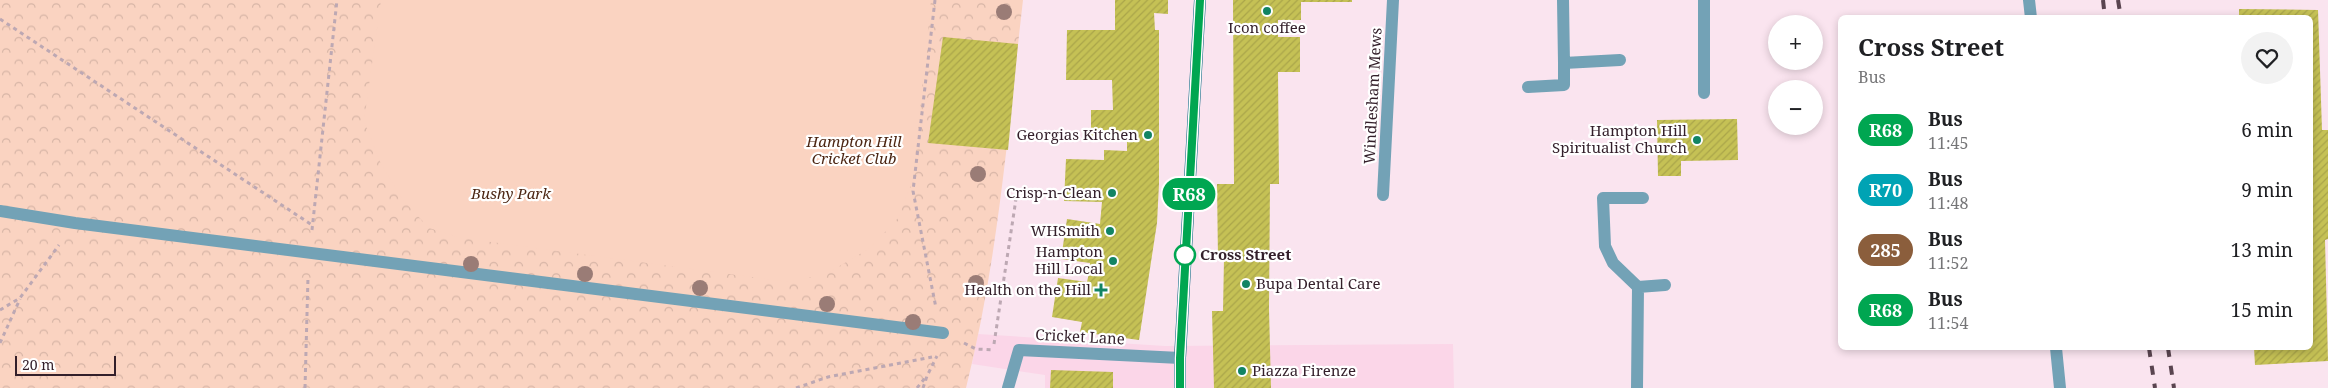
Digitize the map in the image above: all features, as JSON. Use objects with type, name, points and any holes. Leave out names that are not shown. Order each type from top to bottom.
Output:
[{"type":"main road","points":[[1180,388],[1180,358],[1200,0]]},
{"type":"street","name":"Windlesham Mews","points":[[1383,195],[1393,0]]},
{"type":"street","points":[[1528,87],[1564,85],[1563,0]]},
{"type":"street","points":[[1704,0],[1704,93]]},
{"type":"street","points":[[2029,0],[2031,15]]},
{"type":"street","points":[[1564,62],[1620,60]]},
{"type":"street","points":[[1637,388],[1638,287],[1613,263],[1605,246],[1603,198],[1643,198]]},
{"type":"street","points":[[0,211],[75,223],[943,333]]},
{"type":"street","points":[[1638,287],[1665,285]]},
{"type":"street","name":"Cricket Lane","points":[[1008,388],[1019,350],[1180,358]]},
{"type":"street","points":[[2056,350],[2060,388]]},
{"type":"path","points":[[305,388],[309,252],[337,0]]},
{"type":"path","points":[[923,388],[937,356],[943,333],[934,300],[913,191],[935,0]]},
{"type":"path","points":[[0,19],[312,225]]},
{"type":"path","points":[[993,350],[1016,199]]},
{"type":"path","points":[[0,343],[20,298],[75,223]]},
{"type":"path","points":[[0,310],[20,298]]},
{"type":"path","points":[[943,333],[976,349],[1019,350]]},
{"type":"path","points":[[796,388],[828,377],[937,356]]},
{"type":"path","points":[[917,388],[927,376]]},
{"type":"shaded area","points":[[978,334],[1165,346],[1453,344],[1454,388],[1045,388],[1045,375],[972,364]]},
{"type":"green space","name":"Bushy Park","points":[[0,0],[1023,0],[994,244],[977,340],[966,388],[0,388]]},
{"type":"green space","name":"Hampton Hill Cricket Club","points":[[381,0],[931,0],[913,180],[898,218],[870,248],[826,274],[788,282],[461,238],[429,228],[403,200],[381,164],[364,121]]},
{"type":"building","points":[[1115,0],[1168,0],[1168,14],[1154,13],[1155,30],[1159,30],[1159,184],[1157,223],[1139,340],[1080,332],[1082,322],[1052,317],[1058,278],[1087,282],[1089,273],[1090,263],[1061,259],[1067,219],[1100,224],[1102,202],[1064,201],[1066,159],[1104,160],[1104,150],[1127,151],[1127,137],[1091,138],[1091,110],[1113,110],[1112,80],[1066,80],[1067,30],[1115,30]]},
{"type":"building","points":[[1233,0],[1352,0],[1352,2],[1301,2],[1301,20],[1278,20],[1278,37],[1300,37],[1300,72],[1278,72],[1279,184],[1270,184],[1269,309],[1271,388],[1214,388],[1212,311],[1223,311],[1224,259],[1218,259],[1217,184],[1234,184]]},
{"type":"building","points":[[2239,9],[2318,10],[2322,130],[2328,130],[2328,239],[2325,240],[2328,361],[2255,365],[2254,350],[2313,350],[2313,15],[2239,15]]},
{"type":"building","name":"Hampton Hill Cricket Club","points":[[943,37],[1018,44],[1008,150],[928,143]]},
{"type":"building","name":"Hampton Hill Spiritualist Church","points":[[1737,119],[1738,160],[1681,161],[1681,176],[1658,176],[1657,120]]},
{"type":"building","points":[[1051,370],[1113,372],[1113,388],[1050,388]]},
{"type":"railway","points":[[2103,0],[2105,15]]},
{"type":"railway","points":[[2118,0],[2120,15]]},
{"type":"railway","points":[[2149,350],[2155,388]]},
{"type":"railway","points":[[2168,350],[2174,388]]},
{"type":"bus line","name":"R68","points":[[1180,388],[1180,358],[1200,0]]},
{"type":"place","name":"Icon coffee","points":[[1267,11]]},
{"type":"place","name":"Georgias Kitchen","points":[[1148,135]]},
{"type":"place","name":"Hampton Hill Spiritualist Church","points":[[1697,140]]},
{"type":"place","name":"Crisp-n-Clean","points":[[1112,193]]},
{"type":"place","name":"WHSmith","points":[[1110,231]]},
{"type":"place","name":"Cross Street","points":[[1185,255]]},
{"type":"place","name":"Hampton Hill Local","points":[[1113,261]]},
{"type":"place","name":"Bupa Dental Care","points":[[1246,284]]},
{"type":"place","name":"Health on the Hill","points":[[1101,290]]},
{"type":"place","name":"Piazza Firenze","points":[[1242,371]]}]
